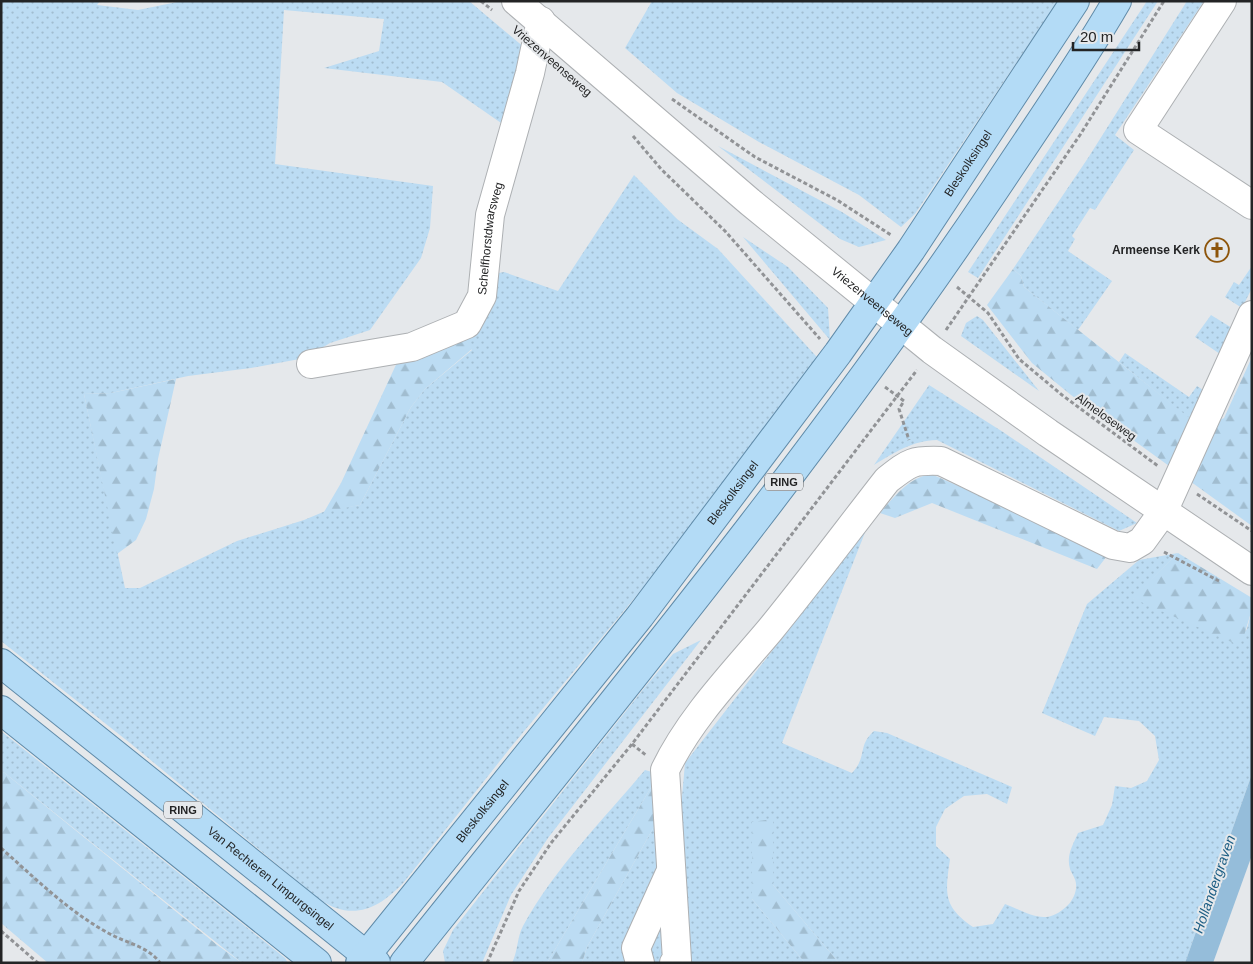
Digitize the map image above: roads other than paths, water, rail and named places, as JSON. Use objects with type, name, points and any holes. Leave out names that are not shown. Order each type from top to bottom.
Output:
[{"type":"main road","name":"Bleskolksingel","points":[[367,960],[640,616],[838,353],[875,302],[1075,1]]},
{"type":"main road","name":"RING","points":[[404,963],[664,638],[902,325],[1089,50],[1118,1]]},
{"type":"main road","name":"Van Rechteren Limpurgsingel","points":[[1,663],[367,960]]},
{"type":"main road","name":"RING","points":[[1,710],[317,963]]},
{"type":"street","points":[[1222,1],[1138,130],[1252,205]]},
{"type":"street","name":"Vriezenveenseweg","points":[[508,8],[541,20],[750,202],[953,365],[1163,512],[1252,571]]},
{"type":"street","name":"Schelfhorstdwarsweg","points":[[310,364],[412,347],[467,324],[482,296],[490,215],[530,73],[541,20]]},
{"type":"street","points":[[674,963],[677,960],[665,770],[674,750],[695,721],[774,625],[887,480],[916,460],[941,461],[1113,545],[1130,548],[1142,540],[1163,512],[1252,315]]},
{"type":"street","points":[[640,963],[636,948],[671,871]]},
{"type":"water","name":"Hollandergraven","points":[[1252,774],[1252,855],[1213,963],[1185,963]]},
{"type":"place","name":"Armeense Kerk","points":[[1217,250]]}]
